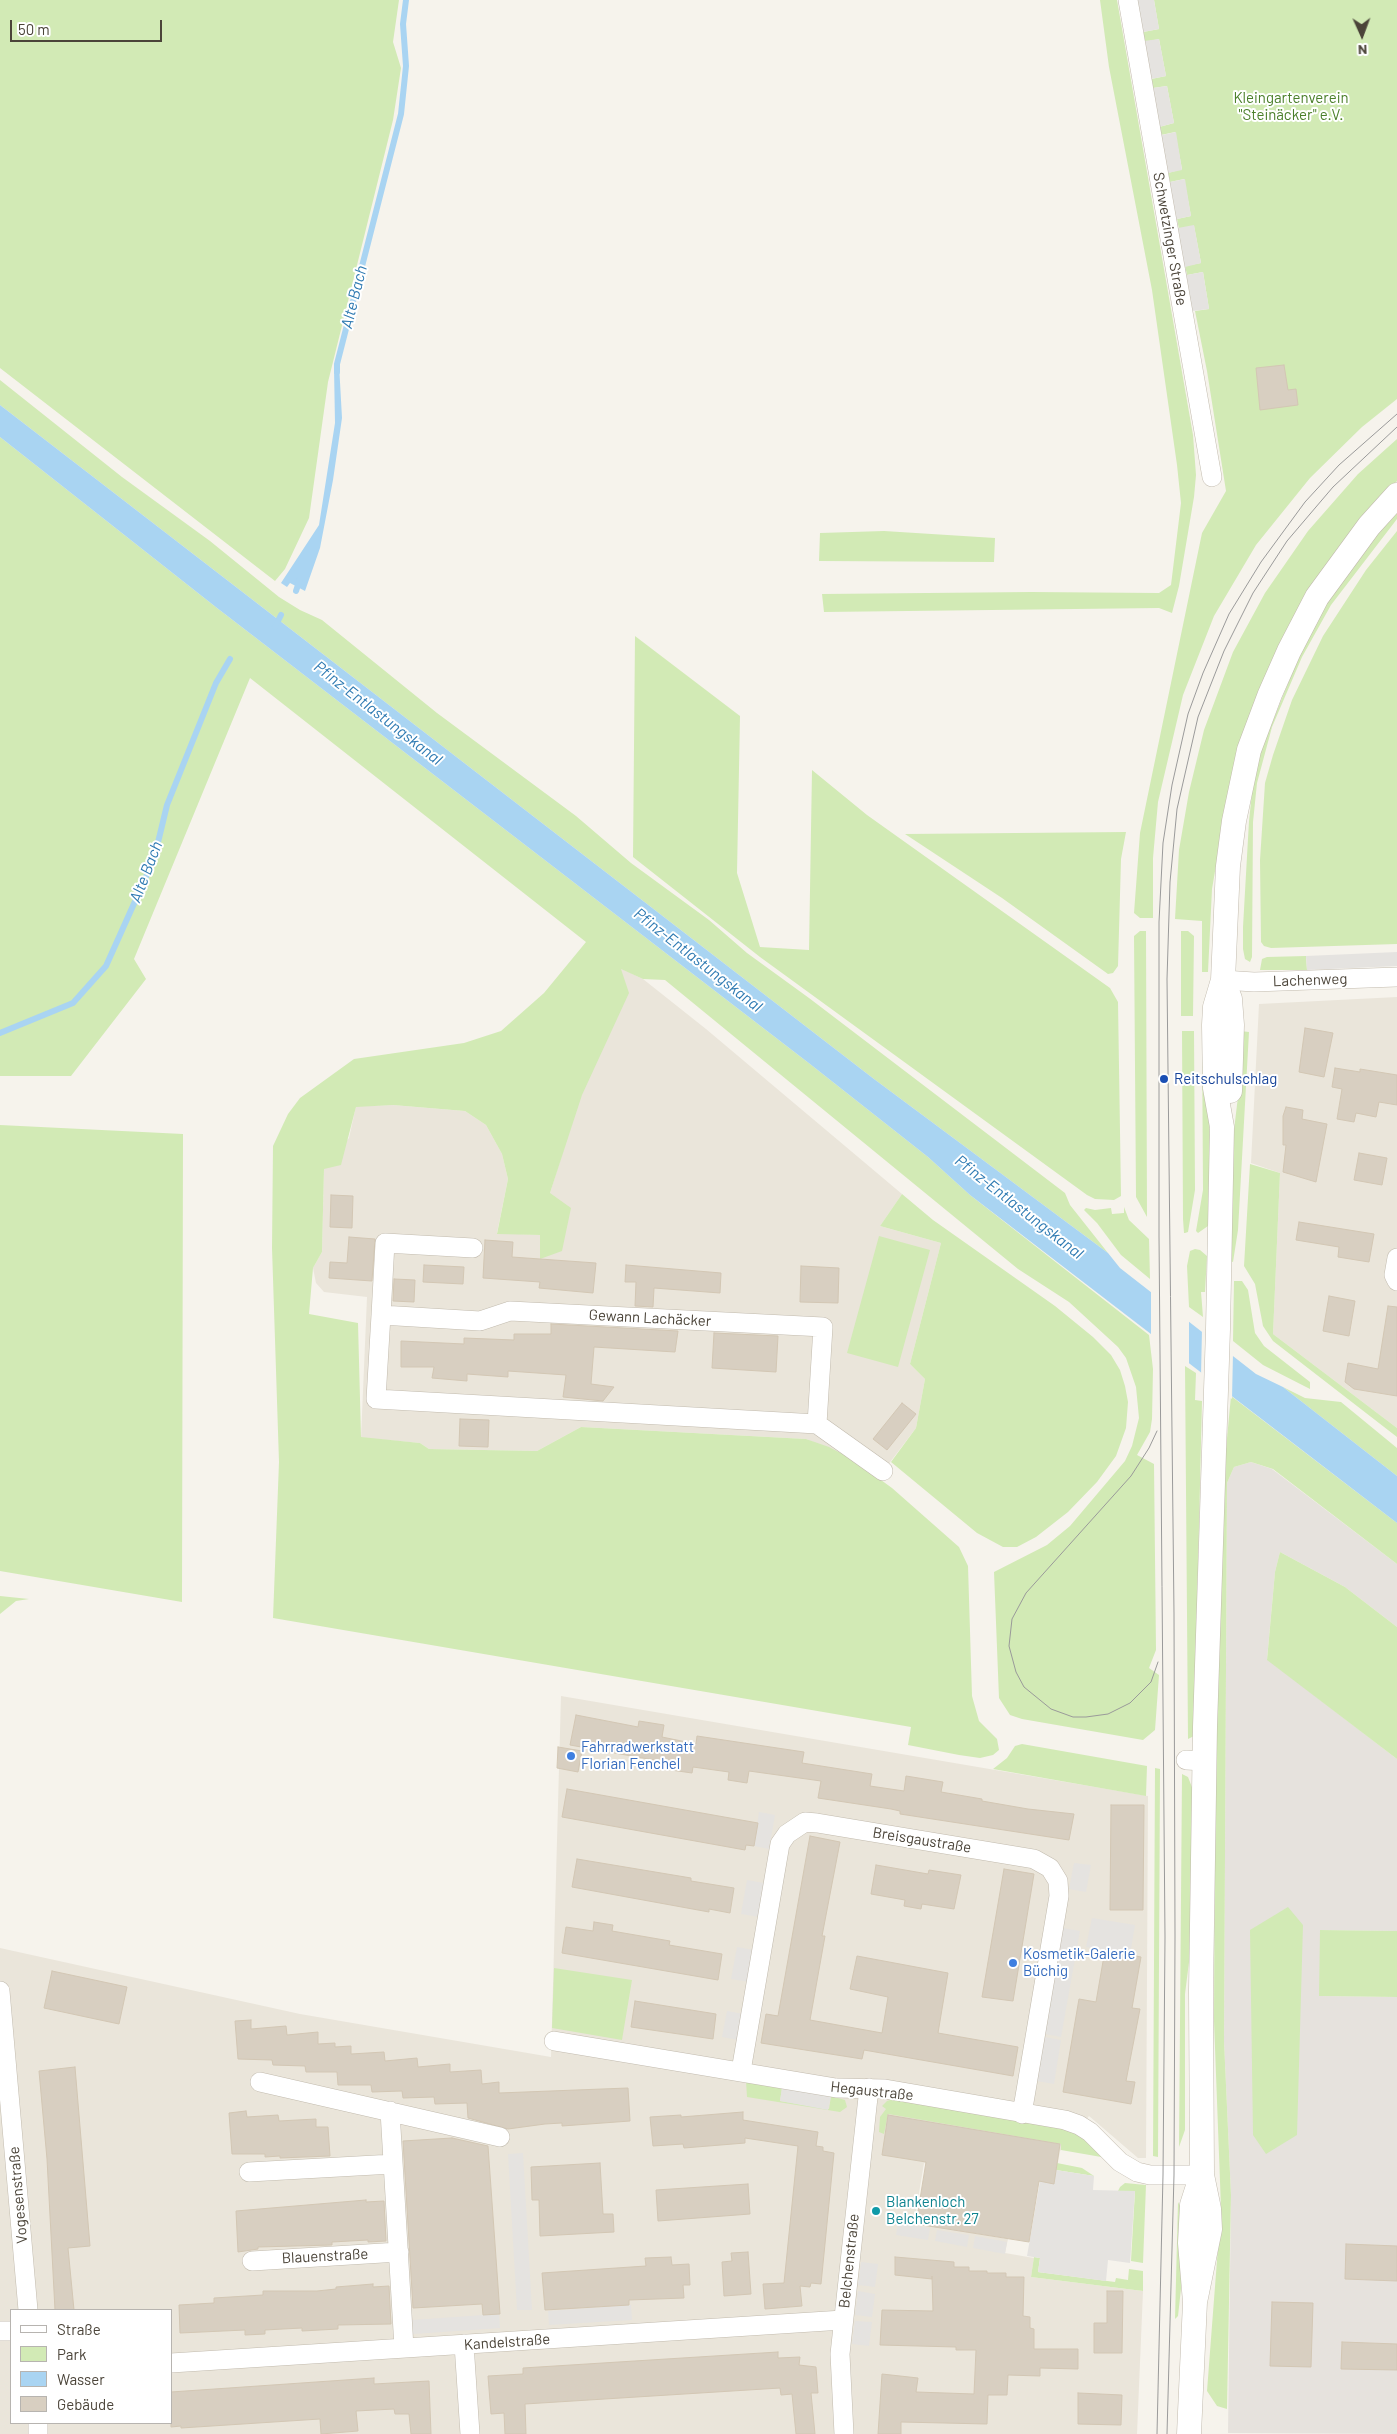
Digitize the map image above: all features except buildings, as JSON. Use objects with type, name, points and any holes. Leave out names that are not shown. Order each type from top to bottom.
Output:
[{"type":"street","name":"Schwetzinger Straße","points":[[1128,0],[1212,477]]},
{"type":"street","points":[[1189,2434],[1195,2302],[1210,2229],[1209,2209],[1202,2175],[1201,1990],[1195,1760],[1216,1392],[1222,1127],[1230,1088],[1232,1025],[1230,999],[1223,980],[1228,866],[1249,750],[1289,651],[1317,597],[1369,526],[1397,495]]},
{"type":"street","name":"Lachenweg","points":[[1223,980],[1254,982],[1397,977]]},
{"type":"street","points":[[473,1248],[385,1243],[376,1399],[817,1424],[883,1471]]},
{"type":"street","points":[[1397,1258],[1394,1275],[1397,1281]]},
{"type":"street","name":"Gewann Lachäcker","points":[[381,1315],[480,1321],[510,1311],[823,1327],[817,1424]]},
{"type":"street","name":"Breisgaustraße","points":[[741,2071],[780,1844],[787,1834],[805,1822],[817,1823],[1034,1859],[1050,1868],[1058,1881],[1059,1896],[1022,2114]]},
{"type":"street","name":"Vogesenstraße","points":[[0,1991],[8,2181],[28,2309]]},
{"type":"street","name":"Hegaustraße","points":[[554,2041],[836,2088],[868,2088],[1065,2120],[1079,2125],[1111,2151],[1120,2162],[1142,2174],[1202,2175]]},
{"type":"street","points":[[260,2082],[500,2137]]},
{"type":"street","name":"Belchenstraße","points":[[844,2434],[840,2354],[868,2088]]},
{"type":"street","points":[[390,2112],[404,2348]]},
{"type":"street","points":[[249,2172],[393,2164]]},
{"type":"street","name":"Blauenstraße","points":[[252,2261],[399,2252]]},
{"type":"street","name":"Kandelstraße","points":[[172,2364],[843,2320]]},
{"type":"street","points":[[464,2344],[470,2434]]},
{"type":"shaded area","points":[[1128,0],[1154,0],[1159,29],[1143,32],[1144,41],[1159,39],[1166,76],[1151,79],[1153,88],[1167,86],[1174,123],[1159,127],[1162,135],[1176,132],[1182,170],[1168,173],[1170,182],[1185,179],[1191,216],[1177,219],[1178,228],[1194,225],[1201,263],[1185,267],[1187,275],[1203,272],[1209,309],[1183,312]]},
{"type":"shaded area","points":[[1397,952],[1397,966],[1307,970],[1306,956]]},
{"type":"shaded area","points":[[620,968],[643,979],[706,1029],[902,1194],[880,1226],[941,1243],[910,1364],[925,1379],[916,1428],[878,1478],[852,1459],[806,1439],[581,1427],[537,1451],[429,1449],[420,1443],[361,1438],[367,1297],[324,1292],[316,1283],[313,1268],[322,1252],[324,1168],[349,1138],[356,1106],[393,1105],[465,1111],[486,1125],[502,1154],[508,1179],[497,1233],[540,1235],[540,1258],[550,1193]]},
{"type":"shaded area","points":[[1397,997],[1397,1428],[1273,1334],[1280,1173],[1251,1163],[1259,1004]]},
{"type":"shaded area","points":[[1251,1462],[1272,1469],[1397,1564],[1397,1627],[1345,1587],[1280,1552],[1275,1572],[1267,1659],[1397,1759],[1397,1931],[1321,1930],[1320,1996],[1397,1997],[1397,2434],[1228,2433],[1231,2195],[1224,2041],[1227,1483],[1234,1467]]},
{"type":"shaded area","points":[[561,1696],[1148,1796],[1146,2158],[1138,2158],[1089,2116],[1060,2151],[1054,2185],[924,2163],[914,2223],[1008,2239],[1005,2253],[1034,2258],[1031,2277],[1143,2291],[1137,2434],[0,2434],[0,1948],[300,2014],[551,2057]]},
{"type":"shaded area","points":[[759,1812],[775,1815],[769,1849],[754,1846]]},
{"type":"shaded area","points":[[1074,1863],[1091,1865],[1086,1892],[1069,1889]]},
{"type":"shaded area","points":[[747,1880],[764,1883],[759,1917],[741,1914]]},
{"type":"shaded area","points":[[1092,1918],[1135,1925],[1130,1955],[1086,1947]]},
{"type":"shaded area","points":[[1063,1928],[1080,1931],[1061,2037],[1045,2034]]},
{"type":"shaded area","points":[[737,1947],[754,1950],[749,1982],[731,1979]]},
{"type":"shaded area","points":[[727,2011],[743,2014],[738,2040],[722,2037]]},
{"type":"shaded area","points":[[1044,2037],[1061,2040],[1054,2084],[1037,2081]]},
{"type":"shaded area","points":[[782,2088],[831,2096],[828,2110],[780,2101]]},
{"type":"shaded area","points":[[523,2153],[532,2310],[517,2310],[508,2154]]},
{"type":"shaded area","points":[[1056,2170],[1094,2176],[1093,2190],[1135,2191],[1130,2263],[1108,2260],[1106,2281],[1038,2272],[1040,2258],[1027,2256],[1040,2181],[1054,2184]]},
{"type":"shaded area","points":[[898,2223],[930,2228],[928,2240],[896,2235]]},
{"type":"shaded area","points":[[937,2230],[969,2235],[967,2247],[935,2241]]},
{"type":"shaded area","points":[[975,2236],[1007,2242],[1005,2254],[973,2248]]},
{"type":"shaded area","points":[[861,2262],[878,2264],[875,2287],[858,2285]]},
{"type":"shaded area","points":[[858,2291],[875,2294],[872,2317],[855,2315]]},
{"type":"shaded area","points":[[631,2305],[632,2320],[549,2325],[548,2311]]},
{"type":"shaded area","points":[[499,2314],[500,2328],[413,2334],[412,2320]]},
{"type":"shaded area","points":[[855,2321],[872,2322],[869,2346],[852,2344]]},
{"type":"green space","points":[[0,0],[399,0],[393,42],[401,68],[393,120],[328,382],[309,518],[285,569],[275,581],[0,368]]},
{"type":"green space","points":[[1100,0],[1117,0],[1193,435],[1196,475],[1194,497],[1179,586],[1172,613],[1159,608],[824,612],[822,594],[1159,593],[1171,585],[1181,503],[1177,465],[1152,290],[1109,67]]},
{"type":"green space","name":"Kleingartenverein \"Steinäcker\" e.V.","points":[[1154,0],[1397,0],[1397,399],[1362,427],[1310,478],[1256,545],[1214,616],[1183,695],[1158,802],[1153,858],[1153,918],[1140,918],[1134,913],[1140,833],[1202,533],[1226,491],[1207,371],[1195,311],[1209,309],[1203,272],[1187,275],[1185,266],[1201,263],[1194,226],[1179,229],[1177,219],[1191,216],[1184,179],[1170,182],[1168,173],[1182,169],[1175,132],[1161,135],[1159,127],[1174,123],[1167,86],[1153,88],[1151,79],[1166,76],[1159,39],[1145,42],[1143,32],[1159,29]]},
{"type":"green space","points":[[0,380],[122,477],[210,541],[279,597],[300,610],[322,620],[437,713],[576,816],[631,863],[709,920],[747,953],[1065,1193],[1070,1205],[1108,1253],[874,1079],[0,405]]},
{"type":"green space","points":[[0,437],[217,608],[810,1064],[928,1157],[970,1195],[1149,1335],[1153,1369],[1152,1419],[1150,1432],[1137,1455],[1154,1464],[1156,1650],[1149,1668],[1159,1675],[1155,1730],[1143,1740],[1022,1719],[1010,1715],[999,1698],[994,1572],[1047,1545],[1070,1526],[1125,1461],[1132,1446],[1139,1418],[1136,1387],[1126,1358],[1118,1347],[1069,1302],[1018,1269],[665,980],[643,979],[621,969],[629,993],[582,1095],[550,1193],[571,1208],[562,1251],[540,1259],[540,1235],[497,1234],[508,1179],[502,1154],[486,1125],[465,1111],[393,1105],[356,1107],[341,1165],[324,1169],[322,1252],[313,1268],[309,1314],[358,1323],[361,1437],[420,1443],[429,1449],[537,1451],[581,1427],[806,1439],[829,1447],[852,1459],[892,1488],[959,1547],[968,1566],[972,1696],[979,1721],[997,1739],[999,1750],[993,1755],[980,1758],[959,1755],[908,1745],[911,1727],[273,1618],[279,1462],[272,1248],[273,1146],[288,1114],[300,1098],[354,1059],[464,1043],[501,1031],[544,993],[586,942],[250,678],[134,959],[146,979],[71,1076],[0,1076]]},
{"type":"green space","points":[[1397,439],[1397,481],[1376,502],[1228,795],[1212,889],[1208,972],[1202,972],[1202,921],[1175,919],[1179,850],[1189,792],[1204,730],[1233,652],[1265,593],[1308,531],[1358,474]]},
{"type":"green space","points":[[1397,513],[1397,519],[1331,605],[1302,657],[1272,727],[1257,783],[1253,822],[1252,957],[1250,962],[1245,959],[1243,949],[1243,927],[1249,821],[1253,783],[1260,753],[1299,656],[1327,603],[1377,535]]},
{"type":"green space","points":[[884,531],[995,538],[994,562],[819,561],[820,533]]},
{"type":"green space","points":[[1397,531],[1397,944],[1271,948],[1264,946],[1261,942],[1260,860],[1265,783],[1273,755],[1292,700],[1323,636],[1366,570]]},
{"type":"green space","points":[[635,636],[740,716],[737,873],[760,947],[809,950],[812,770],[867,815],[1110,988],[1118,1002],[1121,1196],[1114,1200],[1095,1199],[1087,1195],[760,957],[633,857]]},
{"type":"green space","points":[[1126,832],[1121,859],[1118,966],[1113,973],[1108,974],[1002,898],[905,834]]},
{"type":"green space","points":[[1140,931],[1146,931],[1147,1217],[1136,1197],[1134,936]]},
{"type":"green space","points":[[1181,931],[1188,931],[1194,936],[1193,1016],[1181,1016]]},
{"type":"green space","points":[[1306,956],[1307,970],[1260,970],[1262,959],[1267,957]]},
{"type":"green space","points":[[1206,1030],[1206,1083],[1211,1148],[1208,1226],[1198,1233],[1196,1231],[1203,1190],[1202,1032]]},
{"type":"green space","points":[[1182,1031],[1194,1031],[1195,1190],[1188,1232],[1185,1233],[1183,1219]]},
{"type":"green space","points":[[1240,1031],[1249,1032],[1238,1230],[1233,1262],[1230,1261],[1232,1147],[1239,1088]]},
{"type":"green space","points":[[0,1125],[183,1134],[182,1602],[0,1571]]},
{"type":"green space","points":[[1250,1164],[1280,1173],[1273,1334],[1397,1428],[1397,1437],[1273,1341],[1263,1326],[1255,1284],[1244,1266]]},
{"type":"green space","points":[[902,1194],[933,1220],[1055,1306],[1093,1337],[1111,1355],[1120,1370],[1128,1402],[1126,1428],[1116,1456],[1097,1482],[1068,1512],[1036,1537],[1017,1547],[1003,1547],[977,1533],[891,1462],[916,1428],[925,1379],[910,1364],[941,1243],[880,1226]]},
{"type":"green space","points":[[1124,1207],[1129,1220],[1149,1239],[1150,1279],[1121,1255],[1097,1223],[1084,1210],[1086,1208],[1095,1210],[1111,1208],[1112,1214],[1124,1213]]},
{"type":"green space","points":[[879,1236],[930,1250],[898,1367],[847,1353]]},
{"type":"green space","points":[[1200,1250],[1207,1256],[1205,1292],[1201,1292],[1203,1317],[1189,1307],[1187,1266],[1190,1251]]},
{"type":"green space","points":[[1234,1281],[1242,1281],[1248,1290],[1255,1333],[1264,1346],[1310,1382],[1310,1389],[1263,1365],[1233,1341]]},
{"type":"green space","points":[[1185,1366],[1196,1373],[1195,1400],[1202,1401],[1194,1736],[1188,1739]]},
{"type":"green space","points":[[1283,1387],[1305,1398],[1341,1402],[1397,1448],[1397,1476]]},
{"type":"green space","points":[[1231,1396],[1397,1523],[1397,1564],[1273,1469],[1251,1462],[1234,1467],[1227,1483],[1224,2041],[1231,2195],[1227,2409],[1217,2406],[1207,2391],[1221,2208],[1214,2021],[1215,1760],[1225,1459]]},
{"type":"green space","points":[[1280,1552],[1345,1587],[1397,1627],[1397,1759],[1267,1660],[1275,1572]]},
{"type":"green space","points":[[0,1596],[29,1599],[16,1601],[0,1614]]},
{"type":"green space","points":[[1022,1744],[1147,1766],[1146,1796],[993,1769],[1007,1758],[1015,1746]]},
{"type":"green space","points":[[1155,1768],[1160,1769],[1158,2157],[1153,2156]]},
{"type":"green space","points":[[1182,1774],[1188,1777],[1195,1795],[1192,1938],[1185,1994],[1185,2130],[1179,2147]]},
{"type":"green space","points":[[1288,1907],[1303,1925],[1297,2135],[1266,2154],[1253,2135],[1250,1930]]},
{"type":"green space","points":[[1320,1930],[1397,1931],[1397,1997],[1319,1996]]},
{"type":"green space","points":[[554,1968],[632,1980],[622,2040],[552,2028]]},
{"type":"green space","points":[[746,2081],[782,2088],[780,2101],[829,2109],[831,2096],[845,2100],[847,2107],[840,2112],[747,2097]]},
{"type":"green space","points":[[893,2099],[1066,2127],[1083,2135],[1107,2158],[1061,2150],[1061,2144],[888,2114],[884,2134],[879,2132],[880,2117],[886,2109],[882,2106],[887,2101]]},
{"type":"green space","points":[[1057,2163],[1082,2168],[1094,2176],[1056,2170]]},
{"type":"green space","points":[[1125,2183],[1146,2185],[1143,2263],[1131,2261],[1135,2191],[1118,2191]]},
{"type":"green space","points":[[1178,2202],[1183,2212],[1185,2252],[1178,2316],[1175,2319]]},
{"type":"green space","points":[[1034,2257],[1040,2258],[1038,2272],[1115,2282],[1116,2278],[1128,2280],[1129,2269],[1143,2271],[1143,2291],[1031,2277]]},
{"type":"water","points":[[339,364],[342,418],[320,548],[305,591],[290,583],[287,587],[281,583],[319,525],[335,423],[334,368]]},
{"type":"water","name":"Pfinz-Entlastungskanal","points":[[0,405],[874,1079],[1108,1253],[1120,1268],[1256,1374],[1283,1387],[1397,1476],[1397,1523],[970,1195],[928,1157],[810,1064],[217,608],[0,437]]},
{"type":"pier","points":[[1151,1289],[1189,1319],[1189,1366],[1151,1338]]},
{"type":"pier","points":[[1202,1329],[1233,1353],[1232,1399],[1201,1376]]},
{"type":"waterway","name":"Alte Bach","points":[[337,372],[337,364],[401,114],[406,66],[403,24],[406,0]]},
{"type":"waterway","points":[[296,591],[300,579]]},
{"type":"waterway","points":[[275,627],[281,615]]},
{"type":"waterway","name":"Alte Bach","points":[[0,1033],[73,1003],[106,966],[154,859],[167,805],[216,683],[230,659]]},
{"type":"tram line","points":[[1157,2434],[1163,2175],[1165,1937],[1159,1236],[1159,922],[1163,843],[1172,785],[1188,714],[1203,673],[1229,614],[1261,562],[1305,502],[1339,465],[1397,414]]},
{"type":"tram line","points":[[1167,2434],[1174,2175],[1175,1936],[1174,1614],[1167,979],[1170,882],[1177,809],[1198,717],[1224,651],[1253,593],[1287,541],[1333,487],[1397,427]]},
{"type":"tram line","points":[[1157,1431],[1149,1448],[1131,1476],[1026,1593],[1012,1619],[1009,1646],[1016,1672],[1024,1687],[1051,1709],[1073,1717],[1108,1714],[1130,1703],[1151,1682],[1158,1662]]},
{"type":"place","name":"Reitschulschlag","points":[[1164,1079]]},
{"type":"place","name":"Fahrradwerkstatt Florian Fenchel","points":[[571,1756]]},
{"type":"place","name":"Kosmetik-Galerie Büchig","points":[[1013,1963]]},
{"type":"place","name":"Blankenloch Belchenstr. 27","points":[[876,2211]]}]
